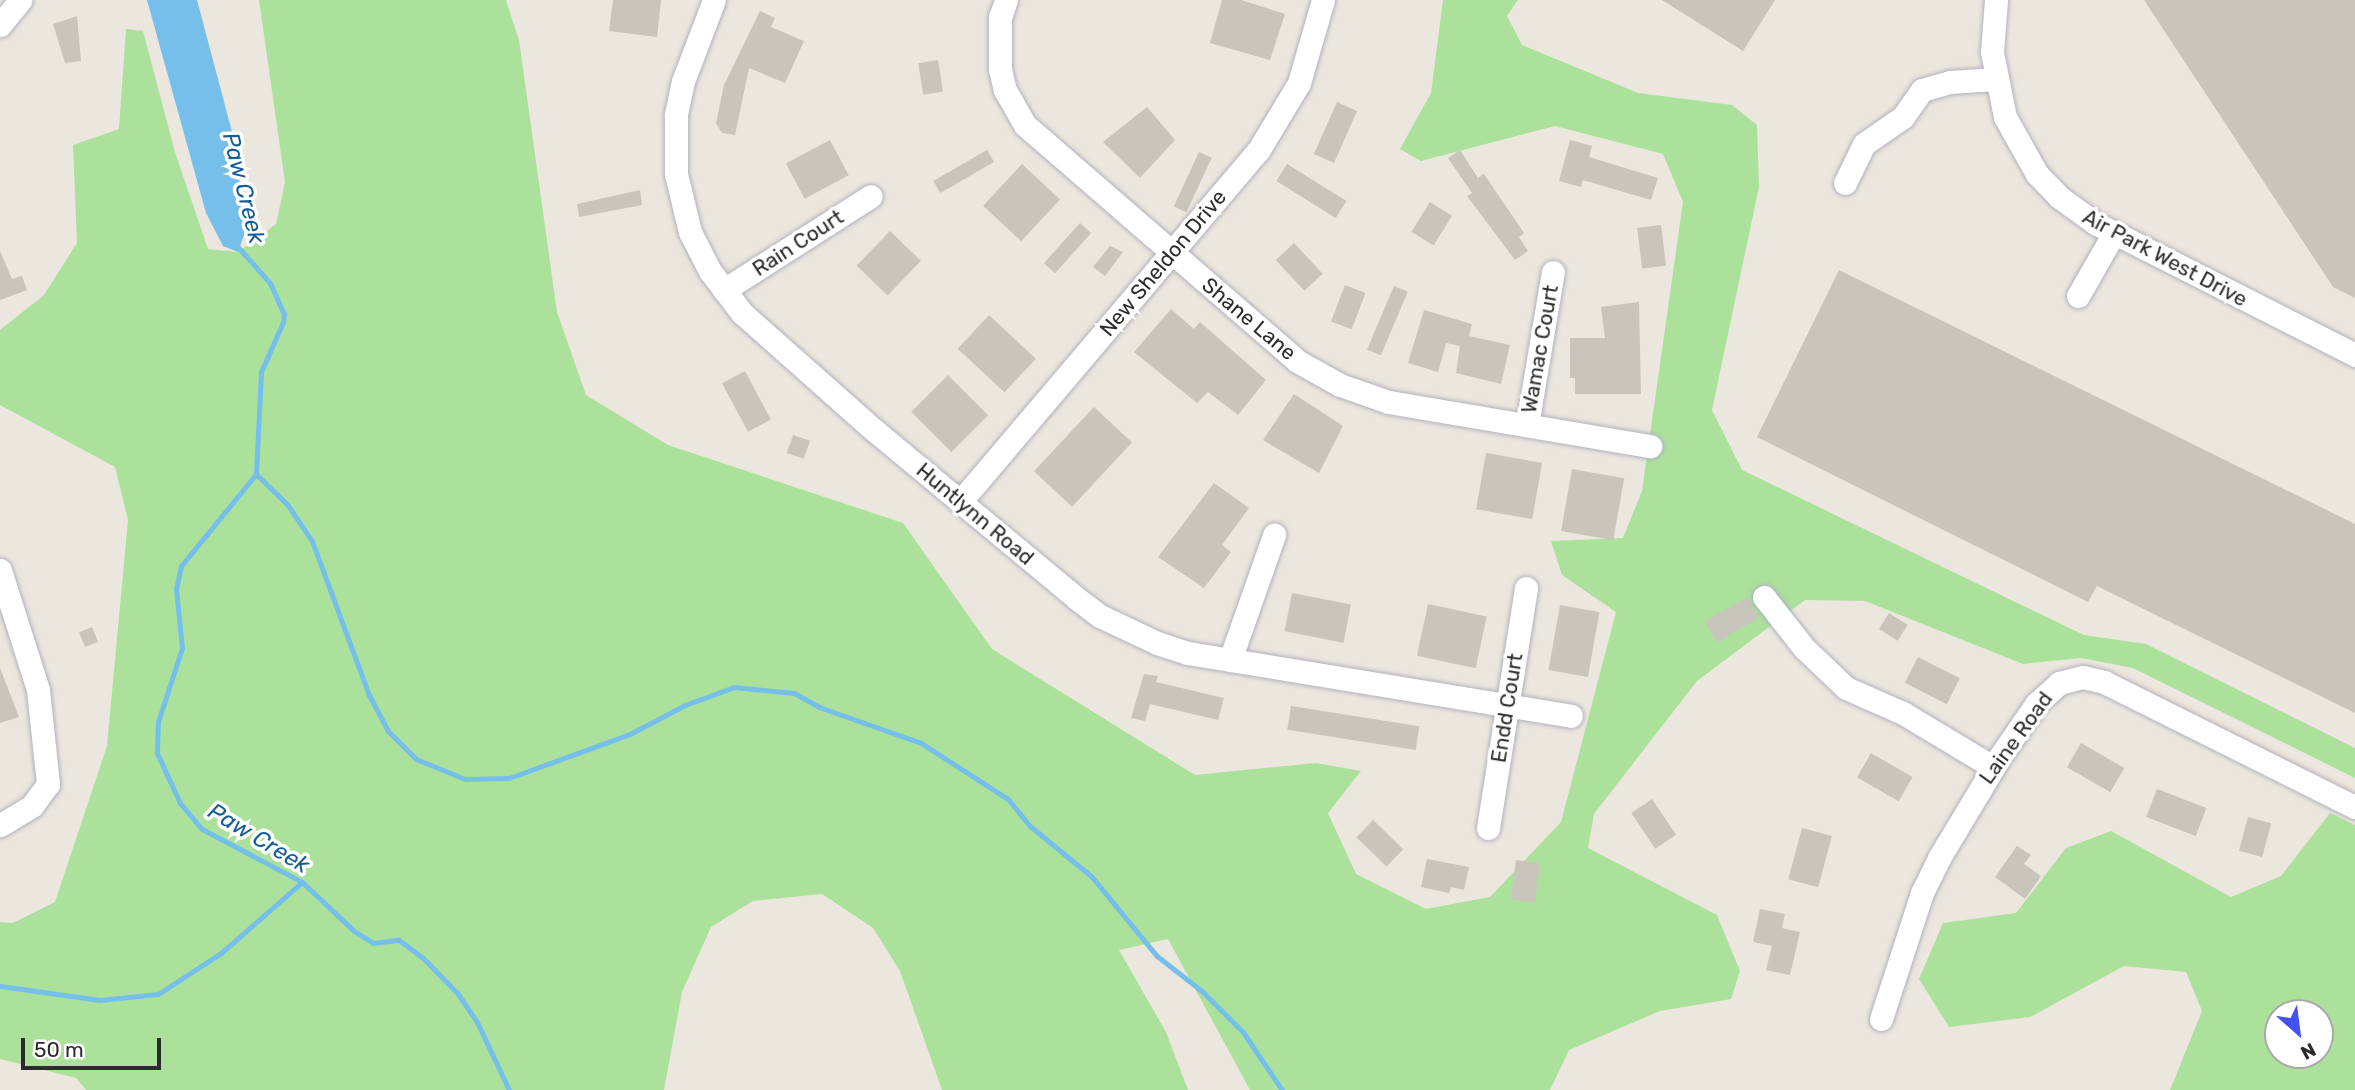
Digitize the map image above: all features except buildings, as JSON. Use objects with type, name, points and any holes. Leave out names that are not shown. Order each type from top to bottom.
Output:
[{"type":"street","points":[[0,25],[20,0]]},
{"type":"street","name":"Huntlynn Road","points":[[714,0],[683,81],[676,115],[676,164],[690,232],[724,290],[779,349],[960,502],[1100,616],[1157,643],[1230,660],[1571,716]]},
{"type":"street","name":"Shane Lane","points":[[1006,0],[1000,17],[1000,69],[1008,97],[1025,125],[1275,344],[1340,385],[1415,408],[1650,446]]},
{"type":"street","name":"New Sheldon Drive","points":[[960,502],[1172,253],[1280,120],[1311,51],[1323,0]]},
{"type":"street","name":"Air Park West Drive","points":[[1996,0],[1992,52],[2004,117],[2037,174],[2059,197],[2114,233],[2355,355]]},
{"type":"street","points":[[1845,183],[1864,144],[1903,117],[1922,90],[1950,82],[1996,79]]},
{"type":"street","name":"Rain Court","points":[[724,290],[871,196]]},
{"type":"street","points":[[2078,296],[2114,233]]},
{"type":"street","name":"Wamac Court","points":[[1527,425],[1553,272]]},
{"type":"street","points":[[1230,660],[1274,535]]},
{"type":"street","points":[[0,570],[38,690],[48,784],[32,806],[0,824]]},
{"type":"street","name":"Endd Court","points":[[1488,828],[1526,588]]},
{"type":"street","points":[[1763,597],[1804,648],[1846,688],[1903,713],[1993,767]]},
{"type":"street","name":"Laine Road","points":[[1881,1019],[1922,893],[1993,767],[2046,692],[2059,682],[2083,677],[2104,681],[2355,807]]},
{"type":"green space","points":[[259,0],[506,0],[519,40],[557,312],[586,395],[668,445],[903,523],[992,649],[1195,775],[1316,763],[1361,771],[1328,813],[1356,874],[1426,909],[1490,897],[1561,822],[1616,612],[1562,575],[1551,541],[1623,538],[1642,491],[1683,202],[1663,154],[1555,126],[1421,161],[1400,149],[1431,93],[1443,0],[1518,0],[1507,16],[1522,45],[1638,93],[1732,105],[1757,125],[1759,187],[1712,410],[1742,470],[2084,635],[2146,644],[2355,748],[2355,778],[2133,668],[2081,658],[2023,664],[1865,601],[1805,600],[1697,681],[1594,814],[1588,848],[1717,915],[1740,971],[1731,999],[1660,1011],[1569,1050],[1550,1090],[1250,1090],[1168,939],[1119,950],[1166,1032],[1188,1090],[942,1090],[900,971],[873,928],[822,894],[753,901],[711,927],[682,992],[664,1090],[86,1090],[76,1078],[0,1059],[0,922],[13,923],[55,902],[107,746],[128,520],[115,467],[0,405],[0,330],[44,295],[77,243],[73,145],[119,129],[126,29],[143,31],[175,152],[208,249],[238,252],[276,224],[285,182]]},
{"type":"green space","points":[[2330,813],[2355,825],[2355,1090],[2170,1090],[2202,1011],[2186,972],[2124,966],[2030,1017],[1949,1027],[1919,979],[1943,923],[2016,913],[2066,848],[2111,831],[2231,897],[2281,876]]},
{"type":"water","points":[[147,0],[197,0],[236,147],[245,232],[238,252],[223,246],[206,213]]},
{"type":"waterway","name":"Paw Creek","points":[[237,246],[270,283],[284,314],[283,322],[261,372],[256,474],[181,566],[176,589],[182,648],[158,722],[157,753],[180,803],[202,829],[302,882],[354,931],[373,943],[399,940],[423,958],[458,994],[477,1022],[509,1090]]},
{"type":"waterway","points":[[256,474],[287,504],[312,541],[369,695],[388,731],[416,759],[465,779],[509,778],[630,734],[685,705],[734,687],[794,693],[819,707],[921,743],[1008,799],[1030,826],[1092,877],[1157,956],[1203,992],[1243,1032],[1282,1090]]},
{"type":"waterway","points":[[0,986],[100,1000],[158,994],[221,953],[302,882]]}]
